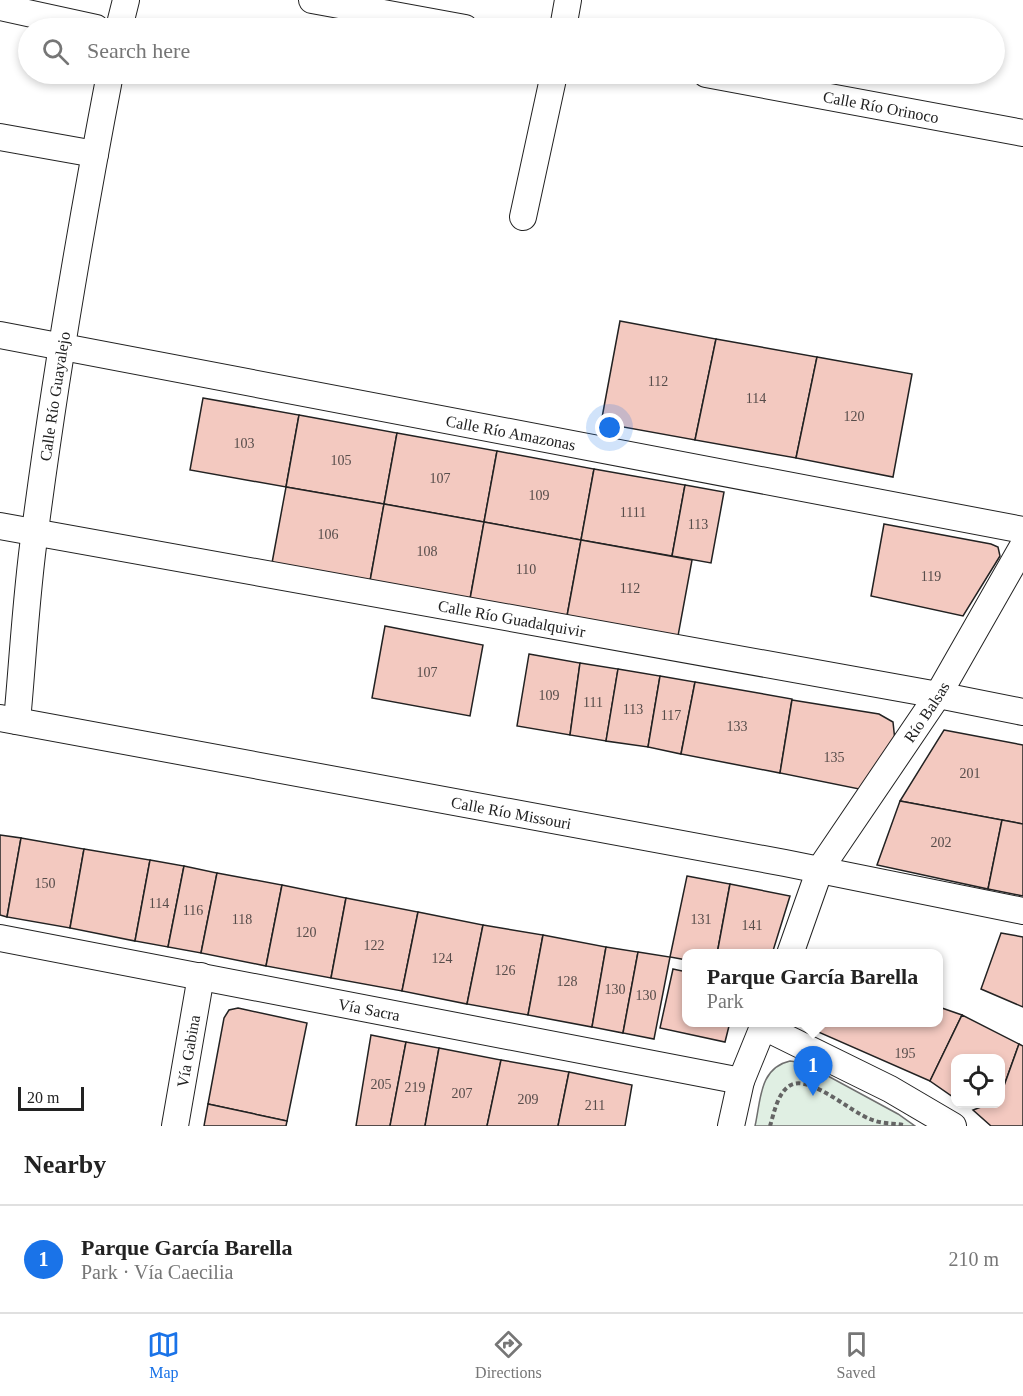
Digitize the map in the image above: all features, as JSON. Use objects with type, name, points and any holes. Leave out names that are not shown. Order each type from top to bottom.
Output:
[{"type":"street","points":[[122,18],[126,0]]},
{"type":"street","points":[[312,0],[375,6],[424,18]]},
{"type":"street","points":[[565,18],[568,0]]},
{"type":"street","points":[[0,7],[50,18]]},
{"type":"street","name":"Calle Río Guayalejo","points":[[9,720],[62,348],[108,84]]},
{"type":"street","points":[[523,217],[552,84]]},
{"type":"street","name":"Calle Río Orinoco","points":[[760,84],[1023,133]]},
{"type":"street","points":[[0,137],[95,154]]},
{"type":"street","name":"Calle Río Amazonas","points":[[0,335],[1023,530]]},
{"type":"street","name":"Calle Río Guadalquivir","points":[[0,526],[938,694],[1023,712]]},
{"type":"street","name":"Río Balsas","points":[[792,949],[820,869],[938,694],[1023,546]]},
{"type":"street","name":"Calle Río Missouri","points":[[9,720],[820,869],[1023,911]]},
{"type":"street","name":"Vía Sacra","points":[[0,938],[741,1082]]},
{"type":"street","name":"Vía Gabina","points":[[175,1126],[201,976]]},
{"type":"street","points":[[731,1126],[741,1082],[764,1027]]},
{"type":"street","points":[[769,1027],[890,1089],[953,1126]]},
{"type":"path","points":[[770,1126],[785,1089],[794,1083],[802,1082],[870,1119],[905,1126]]},
{"type":"green space","points":[[790,1061],[804,1063],[898,1114],[915,1126],[755,1126],[763,1086],[767,1078],[772,1070]]},
{"type":"building","points":[[620,321],[716,339],[695,440],[601,423]]},
{"type":"building","points":[[716,339],[817,357],[796,458],[695,440]]},
{"type":"building","points":[[817,357],[912,374],[893,477],[796,458]]},
{"type":"building","points":[[203,398],[299,415],[286,487],[190,470]]},
{"type":"building","points":[[299,415],[397,433],[384,504],[286,487]]},
{"type":"building","points":[[397,433],[497,451],[484,522],[384,504]]},
{"type":"building","points":[[497,451],[594,469],[581,540],[484,522]]},
{"type":"building","points":[[594,469],[685,485],[672,556],[581,540]]},
{"type":"building","points":[[685,485],[724,492],[711,563],[672,556]]},
{"type":"building","points":[[286,487],[384,504],[370,581],[272,563]]},
{"type":"building","points":[[384,504],[484,522],[470,599],[370,581]]},
{"type":"building","points":[[484,522],[581,540],[567,616],[470,599]]},
{"type":"building","points":[[884,524],[998,547],[1000,556],[963,616],[871,596]]},
{"type":"building","points":[[581,540],[692,560],[678,636],[567,616]]},
{"type":"building","points":[[385,626],[483,645],[470,716],[372,698]]},
{"type":"building","points":[[529,654],[580,663],[570,735],[517,726]]},
{"type":"building","points":[[580,663],[618,669],[606,741],[570,735]]},
{"type":"building","points":[[618,669],[660,676],[648,747],[606,741]]},
{"type":"building","points":[[660,676],[695,682],[681,754],[648,747]]},
{"type":"building","points":[[695,682],[792,699],[780,773],[681,754]]},
{"type":"building","points":[[792,700],[879,714],[893,722],[895,741],[864,790],[780,773]]},
{"type":"building","points":[[944,730],[1023,745],[1023,824],[900,801]]},
{"type":"building","points":[[900,801],[1002,820],[988,889],[877,865]]},
{"type":"building","points":[[1002,820],[1023,824],[1023,896],[988,889]]},
{"type":"building","points":[[0,835],[21,838],[7,917],[0,915]]},
{"type":"building","points":[[21,838],[84,849],[70,928],[7,917]]},
{"type":"building","points":[[84,849],[150,860],[135,941],[70,928]]},
{"type":"building","points":[[150,860],[184,866],[168,947],[135,941]]},
{"type":"building","points":[[184,866],[217,873],[201,953],[168,947]]},
{"type":"building","points":[[217,873],[282,885],[266,966],[201,953]]},
{"type":"building","points":[[687,876],[730,884],[718,949],[682,949],[682,959],[670,957]]},
{"type":"building","points":[[730,884],[790,896],[774,949],[718,949]]},
{"type":"building","points":[[282,885],[346,898],[331,978],[266,966]]},
{"type":"building","points":[[346,898],[418,912],[402,991],[331,978]]},
{"type":"building","points":[[418,912],[483,925],[467,1004],[402,991]]},
{"type":"building","points":[[483,925],[543,935],[528,1015],[467,1004]]},
{"type":"building","points":[[1001,933],[1023,937],[1023,1007],[981,989]]},
{"type":"building","points":[[543,935],[606,947],[592,1027],[528,1015]]},
{"type":"building","points":[[606,947],[638,952],[623,1033],[592,1027]]},
{"type":"building","points":[[638,952],[670,957],[654,1039],[623,1033]]},
{"type":"building","points":[[673,969],[682,971],[682,1027],[729,1027],[725,1042],[660,1028]]},
{"type":"building","points":[[238,1008],[307,1023],[287,1121],[208,1104],[224,1018],[229,1010]]},
{"type":"building","points":[[943,1008],[962,1015],[930,1081],[807,1027],[943,1027]]},
{"type":"building","points":[[962,1015],[1019,1044],[1005,1083],[1005,1054],[951,1054],[951,1096],[930,1081]]},
{"type":"building","points":[[371,1035],[406,1042],[390,1126],[356,1126]]},
{"type":"building","points":[[406,1042],[439,1048],[425,1126],[390,1126]]},
{"type":"building","points":[[1019,1044],[1023,1046],[1023,1126],[991,1126],[973,1110],[1005,1108],[1005,1083]]},
{"type":"building","points":[[439,1048],[501,1060],[487,1126],[425,1126]]},
{"type":"building","points":[[501,1060],[569,1072],[558,1126],[487,1126]]},
{"type":"building","points":[[569,1072],[632,1085],[625,1126],[558,1126]]},
{"type":"building","points":[[208,1104],[287,1121],[286,1126],[204,1126]]},
{"type":"place","name":"Parque García Barella","points":[[813,1096]]}]
